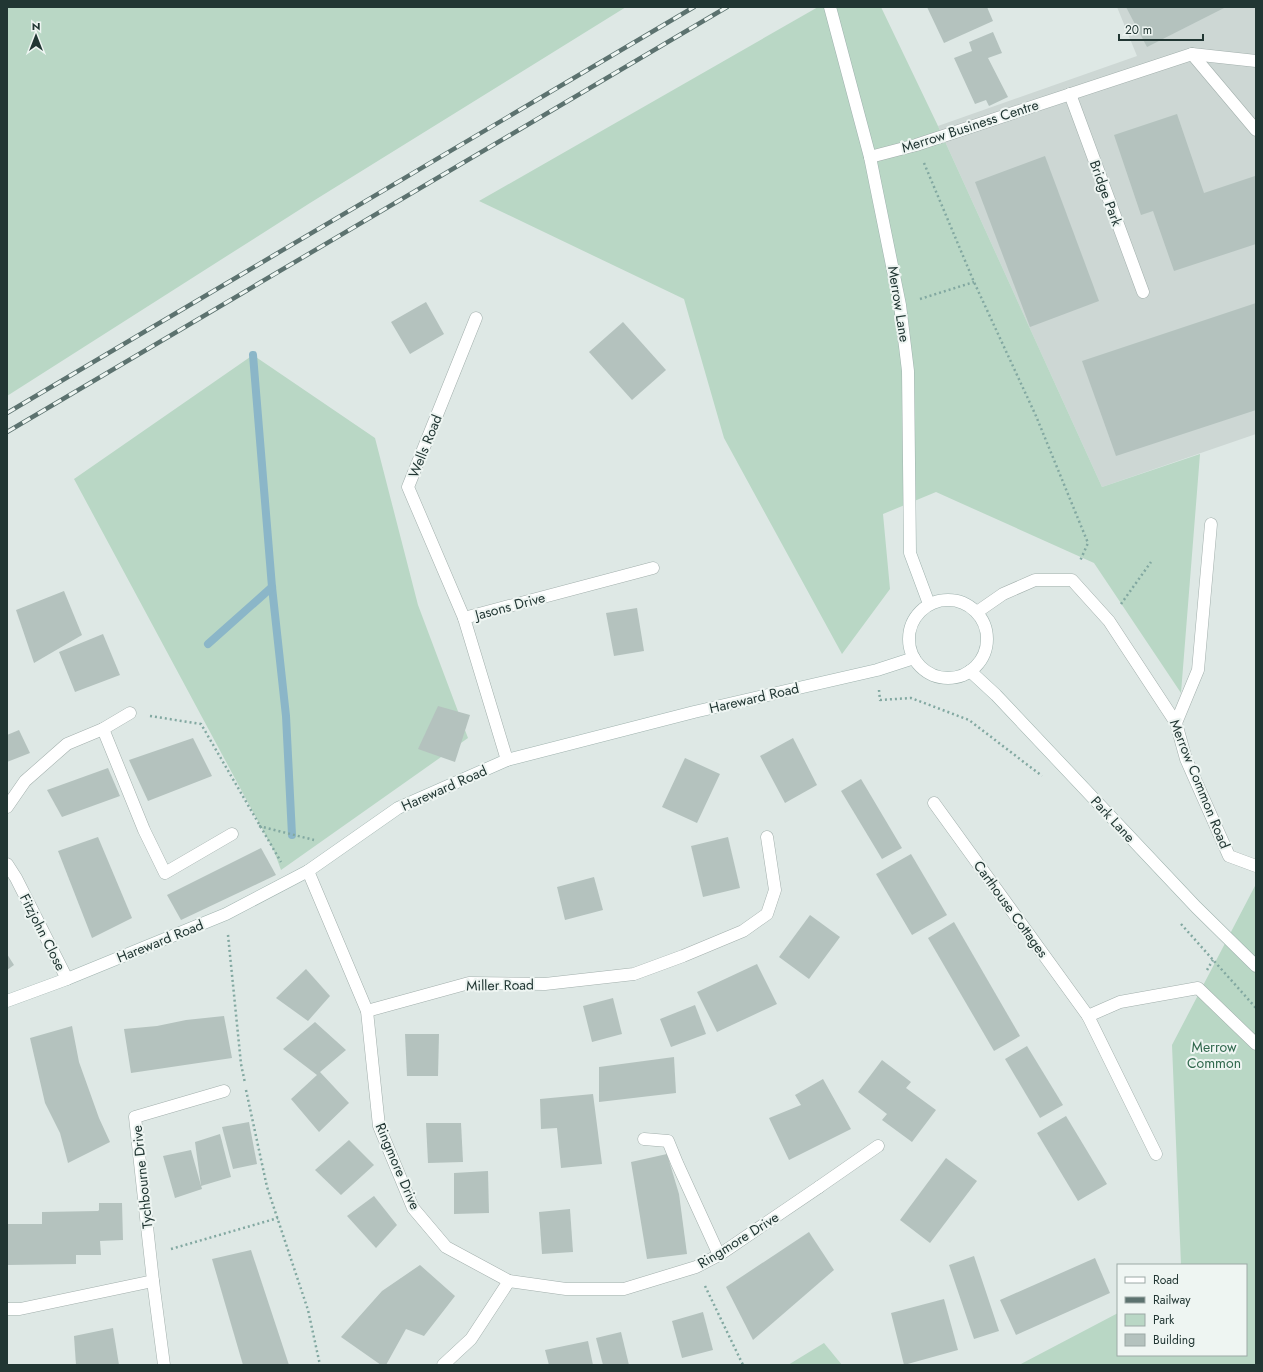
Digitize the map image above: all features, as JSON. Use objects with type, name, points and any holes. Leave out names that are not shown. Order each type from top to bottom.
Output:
[{"type":"street","name":"Merrow Lane","points":[[832,8],[870,157],[900,305],[908,371],[910,553],[929,604]]},
{"type":"street","name":"Merrow Business Centre","points":[[870,157],[916,144],[1192,54]]},
{"type":"street","points":[[1192,54],[1256,61]]},
{"type":"street","points":[[1192,54],[1256,130]]},
{"type":"street","name":"Bridge Park","points":[[1070,94],[1143,292]]},
{"type":"street","name":"Wells Road","points":[[464,618],[408,487],[476,318]]},
{"type":"street","points":[[1176,723],[1198,670],[1211,524]]},
{"type":"street","name":"Jasons Drive","points":[[507,760],[464,618],[653,568]]},
{"type":"street","points":[[977,612],[1003,594],[1035,580],[1072,580]]},
{"type":"street","name":"Merrow Common Road","points":[[1072,580],[1109,621],[1176,723],[1186,759],[1229,856],[1256,866]]},
{"type":"street","points":[[946,599],[963,602],[977,612],[984,624],[988,637],[986,650],[980,662],[970,671],[959,676],[946,678],[933,675],[922,668],[914,658],[909,646],[908,634],[915,617],[929,604],[946,599]]},
{"type":"street","name":"Hareward Road","points":[[7,1001],[68,979],[226,914],[308,871],[398,808],[507,760],[694,712],[877,670],[914,658]]},
{"type":"street","name":"Park Lane","points":[[970,671],[996,695],[1196,907],[1256,966]]},
{"type":"street","points":[[7,808],[25,781],[67,744],[102,729],[130,713]]},
{"type":"street","points":[[102,729],[144,830],[165,873],[232,834]]},
{"type":"street","name":"Carthouse Cottages","points":[[934,803],[1088,1016],[1156,1154]]},
{"type":"street","name":"Miller Road","points":[[368,1011],[469,983],[545,984],[634,974],[683,956],[742,931],[767,914],[775,890],[767,837]]},
{"type":"street","name":"Fitzjohn Close","points":[[7,864],[16,878],[68,979]]},
{"type":"street","name":"Ringmore Drive","points":[[308,871],[368,1011],[379,1126],[413,1208],[446,1247],[509,1281],[566,1289],[624,1289],[696,1267],[719,1254],[878,1146]]},
{"type":"street","points":[[1088,1016],[1120,1002],[1198,988],[1256,1044]]},
{"type":"street","name":"Tychbourne Drive","points":[[164,1365],[150,1255],[136,1117],[224,1091]]},
{"type":"street","points":[[644,1139],[668,1140],[677,1164],[719,1254]]},
{"type":"street","points":[[7,1309],[20,1309],[153,1281]]},
{"type":"street","points":[[443,1365],[471,1339],[509,1281]]},
{"type":"path","points":[[916,144],[974,282],[1036,416],[1088,543],[1072,580]]},
{"type":"path","points":[[900,305],[974,282]]},
{"type":"path","points":[[1109,621],[1150,562]]},
{"type":"path","points":[[877,670],[880,700],[911,698],[969,720],[1044,778]]},
{"type":"path","points":[[130,713],[201,724],[291,880]]},
{"type":"path","points":[[259,826],[342,847]]},
{"type":"path","points":[[226,914],[241,1064],[267,1187],[308,1310],[320,1365]]},
{"type":"path","points":[[1176,919],[1256,1008]]},
{"type":"path","points":[[150,1255],[278,1218]]},
{"type":"path","points":[[696,1267],[743,1365]]},
{"type":"shaded area","points":[[1117,7],[1256,7],[1256,434],[1102,487],[938,126],[1137,56]]},
{"type":"green space","points":[[7,7],[626,7],[310,203],[7,396]]},
{"type":"green space","points":[[818,7],[881,7],[938,126],[1102,487],[1200,454],[1181,693],[1094,563],[936,492],[883,514],[890,589],[842,654],[724,438],[684,299],[479,201]]},
{"type":"green space","points":[[253,355],[375,438],[418,605],[468,738],[281,870],[274,851],[74,479]]},
{"type":"green space","name":"Merrow Common","points":[[1256,884],[1256,1365],[1019,1365],[1117,1314],[1117,1356],[1247,1356],[1247,1264],[1181,1264],[1172,1045]]},
{"type":"green space","points":[[824,1343],[842,1365],[788,1365]]},
{"type":"building","points":[[927,7],[987,7],[993,21],[944,43]]},
{"type":"building","points":[[1126,7],[1226,7],[1147,47]]},
{"type":"building","points":[[993,32],[1002,53],[988,58],[1008,97],[989,106],[986,100],[975,104],[954,58],[972,51],[969,42]]},
{"type":"building","points":[[1177,114],[1204,193],[1255,176],[1256,244],[1174,271],[1153,211],[1141,215],[1114,135]]},
{"type":"building","points":[[1045,156],[1099,301],[1030,327],[975,182]]},
{"type":"building","points":[[426,302],[444,334],[410,354],[391,322]]},
{"type":"building","points":[[1256,303],[1256,410],[1116,456],[1082,361]]},
{"type":"building","points":[[623,322],[666,370],[632,400],[589,352]]},
{"type":"building","points":[[64,591],[82,635],[34,663],[16,610]]},
{"type":"building","points":[[637,608],[644,651],[614,656],[606,613]]},
{"type":"building","points":[[103,634],[120,675],[75,692],[59,652]]},
{"type":"building","points":[[438,706],[470,715],[455,762],[418,749]]},
{"type":"building","points":[[19,730],[30,753],[7,762],[7,735]]},
{"type":"building","points":[[193,738],[212,776],[148,801],[129,760]]},
{"type":"building","points":[[793,738],[817,785],[785,803],[760,756]]},
{"type":"building","points":[[685,758],[720,774],[697,823],[662,807]]},
{"type":"building","points":[[108,768],[120,796],[62,817],[47,790]]},
{"type":"building","points":[[861,779],[902,848],[882,859],[841,791]]},
{"type":"building","points":[[98,837],[132,918],[92,938],[58,851]]},
{"type":"building","points":[[728,837],[740,888],[703,897],[691,846]]},
{"type":"building","points":[[261,848],[276,875],[181,920],[167,895]]},
{"type":"building","points":[[911,854],[947,915],[912,935],[876,874]]},
{"type":"building","points":[[594,877],[603,910],[565,920],[557,887]]},
{"type":"building","points":[[810,915],[840,937],[809,979],[779,957]]},
{"type":"building","points":[[954,922],[1020,1036],[994,1051],[928,938]]},
{"type":"building","points":[[7,954],[14,965],[7,970]]},
{"type":"building","points":[[757,964],[777,1004],[717,1032],[697,992]]},
{"type":"building","points":[[306,969],[330,996],[308,1021],[276,998]]},
{"type":"building","points":[[613,998],[622,1034],[592,1042],[583,1006]]},
{"type":"building","points":[[695,1005],[706,1034],[671,1047],[660,1019]]},
{"type":"building","points":[[224,1016],[232,1058],[131,1073],[124,1029],[157,1026],[186,1020]]},
{"type":"building","points":[[315,1022],[346,1050],[320,1072],[349,1103],[319,1132],[291,1099],[317,1075],[283,1049]]},
{"type":"building","points":[[72,1026],[79,1062],[99,1118],[110,1142],[68,1163],[60,1133],[45,1103],[30,1038]]},
{"type":"building","points":[[405,1034],[439,1034],[438,1076],[407,1076]]},
{"type":"building","points":[[1027,1046],[1063,1105],[1040,1118],[1005,1059]]},
{"type":"building","points":[[674,1057],[676,1093],[599,1102],[599,1067]]},
{"type":"building","points":[[882,1060],[911,1082],[906,1088],[936,1110],[912,1142],[882,1120],[887,1114],[858,1092]]},
{"type":"building","points":[[823,1079],[851,1129],[789,1160],[769,1118],[801,1105],[795,1095]]},
{"type":"building","points":[[593,1094],[602,1164],[561,1168],[557,1128],[541,1129],[540,1099]]},
{"type":"building","points":[[1066,1116],[1107,1184],[1078,1201],[1037,1133]]},
{"type":"building","points":[[249,1122],[257,1164],[233,1169],[222,1127]]},
{"type":"building","points":[[426,1123],[461,1123],[463,1162],[428,1163]]},
{"type":"building","points":[[220,1134],[231,1177],[201,1186],[195,1142]]},
{"type":"building","points":[[349,1140],[374,1165],[341,1195],[315,1170]]},
{"type":"building","points":[[191,1150],[202,1189],[175,1198],[163,1156]]},
{"type":"building","points":[[667,1154],[679,1194],[687,1254],[647,1259],[631,1162]]},
{"type":"building","points":[[946,1158],[977,1181],[930,1243],[900,1220]]},
{"type":"building","points":[[488,1171],[489,1213],[454,1214],[454,1173]]},
{"type":"building","points":[[374,1196],[397,1225],[376,1248],[347,1216]]},
{"type":"building","points":[[99,1203],[122,1203],[123,1240],[100,1241],[101,1255],[76,1255],[76,1264],[7,1265],[7,1224],[42,1224],[42,1212],[98,1211]]},
{"type":"building","points":[[570,1209],[573,1252],[542,1254],[539,1212]]},
{"type":"building","points":[[809,1232],[834,1270],[753,1340],[726,1287]]},
{"type":"building","points":[[251,1250],[289,1365],[243,1365],[212,1259]]},
{"type":"building","points":[[974,1256],[999,1331],[974,1339],[949,1265]]},
{"type":"building","points":[[1095,1258],[1110,1293],[1016,1335],[1000,1300]]},
{"type":"building","points":[[420,1265],[455,1296],[424,1336],[406,1329],[386,1365],[381,1365],[341,1337],[382,1291]]},
{"type":"building","points":[[944,1299],[958,1350],[904,1365],[891,1313]]},
{"type":"building","points":[[703,1312],[713,1350],[682,1358],[672,1321]]},
{"type":"building","points":[[113,1328],[119,1365],[76,1365],[74,1336]]},
{"type":"building","points":[[621,1332],[629,1365],[603,1365],[596,1338]]},
{"type":"building","points":[[588,1341],[593,1365],[549,1365],[545,1350]]},
{"type":"waterway","points":[[253,355],[272,587],[286,716],[292,835]]},
{"type":"waterway","points":[[208,644],[272,587]]},
{"type":"railway","points":[[7,413],[694,7]]},
{"type":"railway","points":[[7,432],[727,7]]}]
